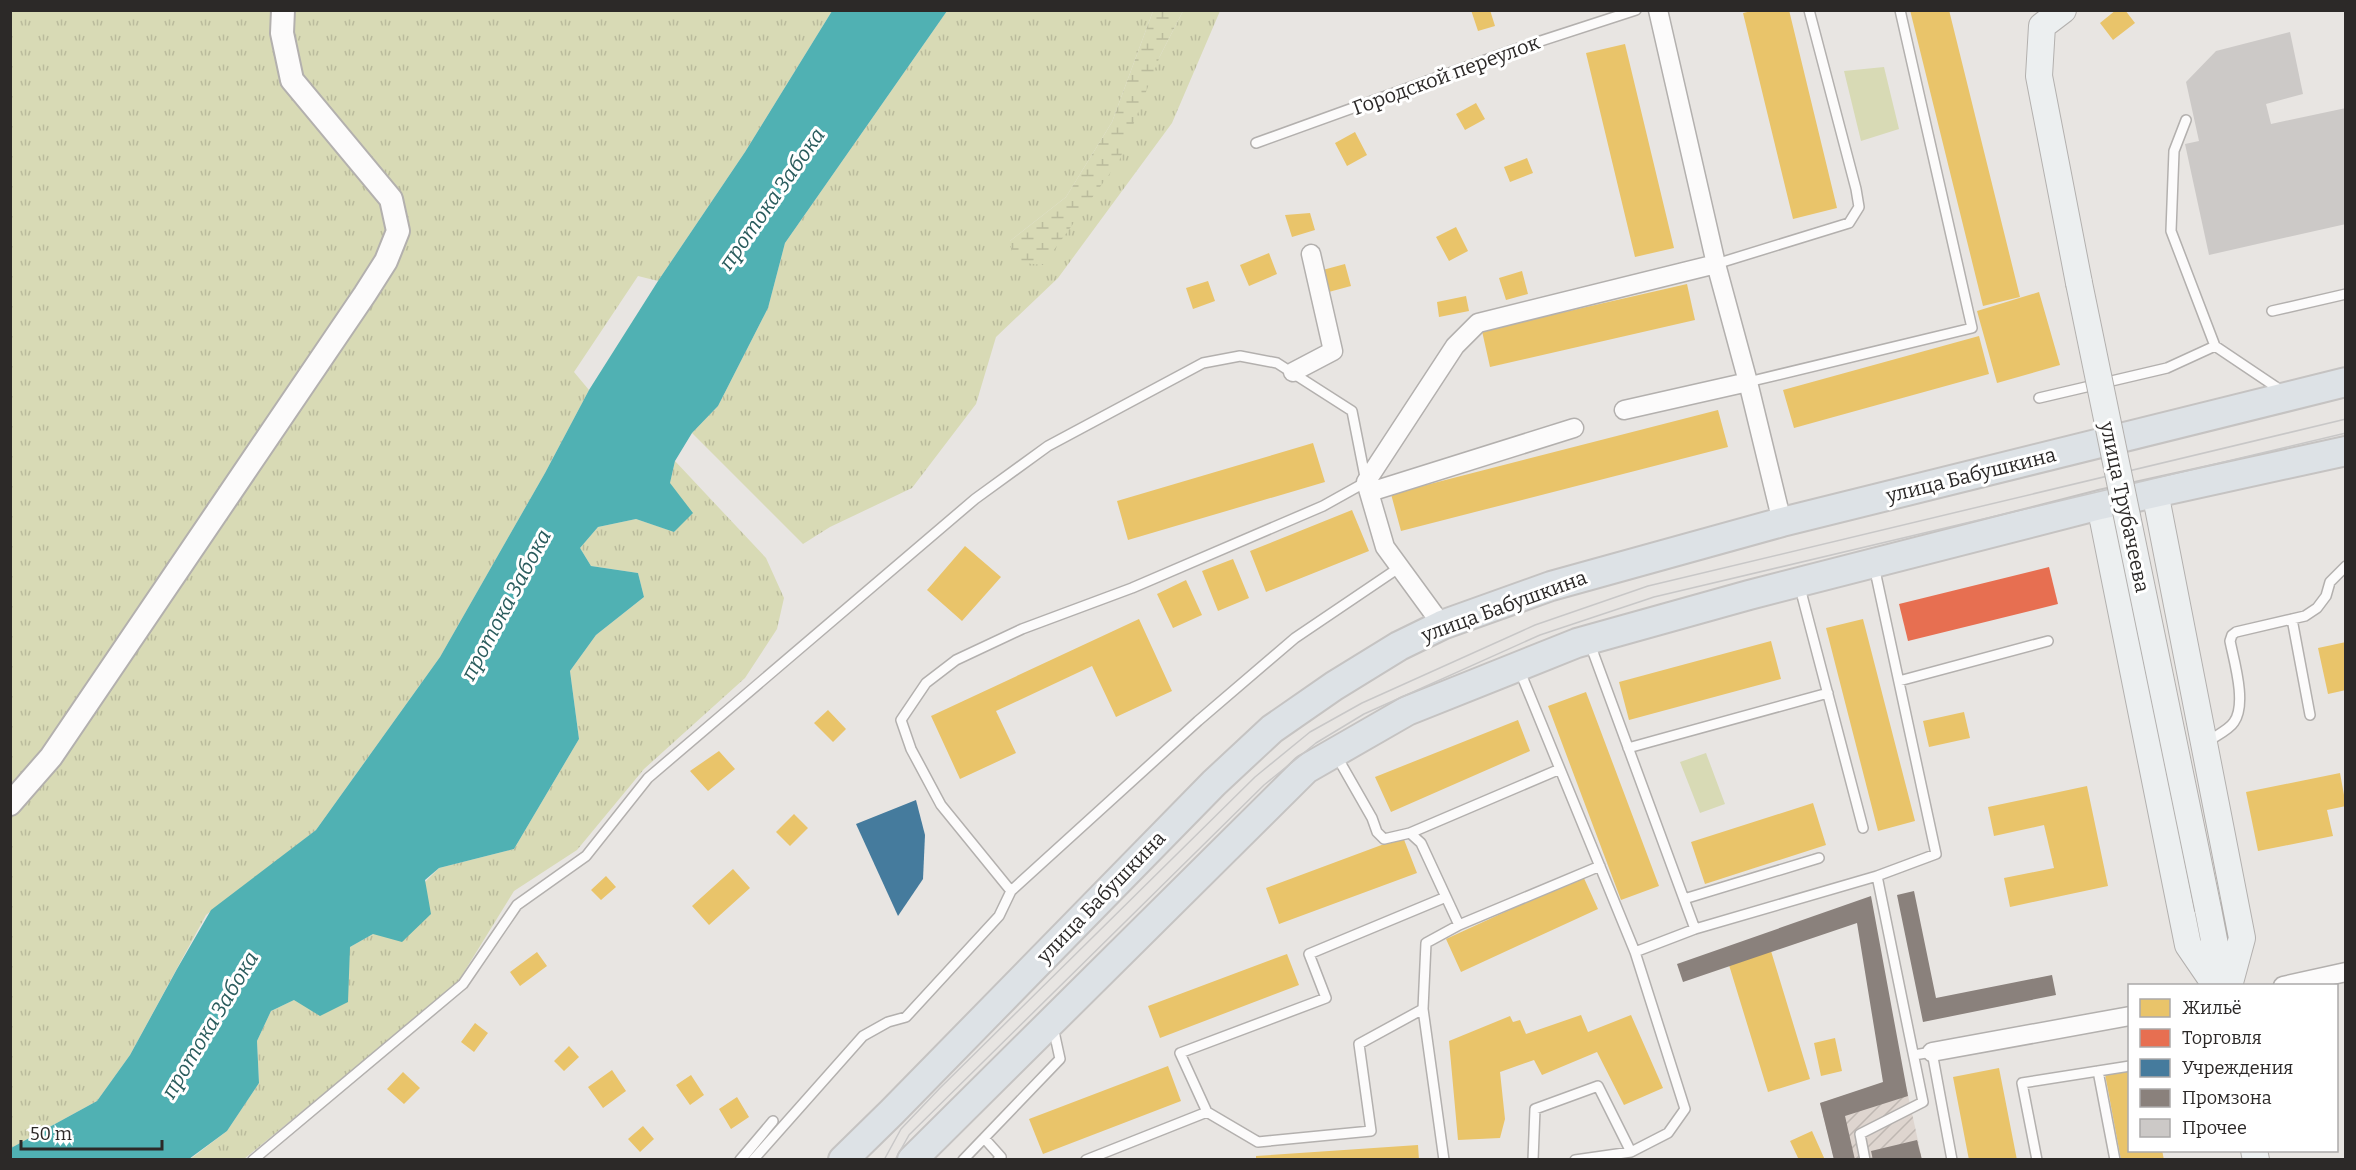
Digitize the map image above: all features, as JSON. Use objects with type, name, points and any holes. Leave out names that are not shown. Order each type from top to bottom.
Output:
[{"type":"main road","name":"улица Трубачеева","points":[[2063,10],[2042,26],[2039,76],[2079,283],[2223,984]]},
{"type":"main road","name":"улица Бабушкина","points":[[843,1160],[1206,791],[1272,729],[1334,686],[1389,652],[1442,625],[1551,586],[1782,522],[2346,382]]},
{"type":"main road","points":[[918,1155],[1306,769],[1407,711],[1588,640],[1798,582],[2100,505],[2346,451]]},
{"type":"main road","name":"улица Трубачеева","points":[[2155,492],[2151,531],[2204,744],[2242,938],[2230,984]]},
{"type":"main road","name":"улица Трубачеева","points":[[2100,505],[2188,945],[2215,984]]},
{"type":"main road","points":[[868,1160],[892,1112]]},
{"type":"street","points":[[10,804],[51,757],[365,294],[386,261],[398,231],[391,199],[292,80],[282,33],[283,10]]},
{"type":"street","points":[[1658,10],[1716,264],[1782,522]]},
{"type":"street","points":[[1293,372],[1333,351],[1311,254]]},
{"type":"street","points":[[1442,625],[1385,548],[1368,487],[1455,346],[1478,323],[1716,264]]},
{"type":"street","points":[[1624,410],[1748,382]]},
{"type":"street","points":[[1368,487],[1574,428]]},
{"type":"street","points":[[2292,984],[2346,972]]},
{"type":"street","points":[[1923,1054],[2128,1016]]},
{"type":"lane","name":"Городской переулок","points":[[1256,143],[1516,49],[1636,10]]},
{"type":"lane","points":[[1716,264],[1849,223],[1859,207],[1809,10]]},
{"type":"lane","points":[[1748,382],[1972,328],[1900,10]]},
{"type":"lane","points":[[2186,120],[2174,151],[2171,231],[2215,346],[2289,396]]},
{"type":"lane","points":[[2272,311],[2346,294]]},
{"type":"lane","points":[[2039,398],[2167,368],[2215,346]]},
{"type":"lane","points":[[253,1160],[463,984],[517,905],[586,856],[648,778],[975,499],[1048,446],[1203,363],[1240,356],[1277,363],[1352,411],[1368,487],[1132,588],[1022,629],[956,660],[926,683],[901,720],[911,749],[941,805],[1011,891]]},
{"type":"lane","points":[[2107,541],[2151,531]]},
{"type":"lane","points":[[1635,952],[1695,929],[1877,876],[1936,854],[1873,563]]},
{"type":"lane","points":[[2204,744],[2235,722],[2239,703],[2238,682],[2230,641],[2232,635],[2236,632],[2305,616],[2317,608],[2326,596],[2330,582],[2346,566]]},
{"type":"lane","points":[[753,1160],[863,1036],[888,1022],[906,1017],[999,916],[1011,891],[1198,721],[1295,638],[1400,567]]},
{"type":"lane","points":[[1798,582],[1863,828]]},
{"type":"lane","points":[[2292,619],[2310,715]]},
{"type":"lane","points":[[1588,640],[1695,929]]},
{"type":"lane","points":[[1899,681],[2048,641]]},
{"type":"lane","points":[[1518,667],[1635,952],[1685,1109],[1668,1133],[1630,1152],[1575,1160]]},
{"type":"lane","points":[[1628,748],[1828,693]]},
{"type":"lane","points":[[1335,753],[1372,818],[1377,832],[1384,839],[1410,833],[1560,769]]},
{"type":"lane","points":[[1410,833],[1421,843],[1459,925]]},
{"type":"lane","points":[[1684,899],[1819,858]]},
{"type":"lane","points":[[1444,1160],[1423,1010],[1426,943],[1459,925],[1600,867]]},
{"type":"lane","points":[[1877,876],[1952,1160]]},
{"type":"lane","points":[[1423,1010],[1359,1044],[1371,1131],[1258,1142],[1207,1112],[1180,1053],[1326,998],[1309,954],[1446,897]]},
{"type":"lane","points":[[963,1160],[1060,1059],[1052,1022]]},
{"type":"lane","points":[[1865,1160],[1860,1134],[1923,1102],[1923,1054]]},
{"type":"lane","points":[[2037,1160],[2022,1083],[2128,1066]]},
{"type":"lane","points":[[2098,1071],[2115,1160]]},
{"type":"lane","points":[[1533,1160],[1535,1109],[1598,1086],[1630,1152]]},
{"type":"lane","points":[[1086,1160],[1207,1112]]},
{"type":"lane","points":[[984,1138],[1001,1157],[998,1160]]},
{"type":"shaded area","points":[[1904,1077],[1922,1159],[1834,1159],[1820,1103]]},
{"type":"green space","points":[[11,11],[832,11],[745,152],[658,281],[638,276],[574,372],[589,390],[545,473],[440,657],[316,830],[206,915],[130,1055],[97,1101],[11,1148]]},
{"type":"green space","points":[[947,11],[1153,11],[1112,122],[1066,197],[1010,241],[1042,265],[1183,11],[1220,11],[1172,123],[1058,278],[996,337],[976,404],[912,488],[830,527],[803,544],[692,433],[718,406],[768,308],[785,243]]},
{"type":"green space","points":[[1153,11],[1183,11],[1160,56],[1119,161],[1043,265],[1014,262],[1010,241],[1066,197],[1112,122]]},
{"type":"green space","points":[[1884,67],[1899,129],[1861,141],[1844,71]]},
{"type":"green space","points":[[675,461],[766,558],[784,598],[777,629],[745,678],[644,769],[577,850],[514,891],[456,985],[244,1159],[189,1160],[227,1131],[259,1083],[257,1041],[271,1011],[294,1000],[350,947],[373,934],[439,868],[514,849],[579,739],[570,671],[596,635],[644,597],[638,573],[591,566],[580,548],[598,527],[636,519],[675,532],[670,483]]},
{"type":"green space","points":[[1706,753],[1725,804],[1700,813],[1680,762]]},
{"type":"water","name":"протока Забока","points":[[832,11],[947,11],[785,243],[768,308],[718,406],[692,433],[675,461],[670,483],[693,513],[674,532],[636,519],[598,527],[580,548],[591,566],[638,573],[644,597],[596,635],[570,671],[579,739],[514,849],[439,868],[425,880],[431,914],[402,942],[373,934],[350,947],[348,1002],[320,1016],[294,1000],[271,1011],[257,1041],[259,1083],[227,1131],[189,1159],[11,1159],[11,1148],[97,1101],[130,1055],[211,910],[316,830],[440,657],[545,473],[589,390],[658,281],[745,152]]},
{"type":"building: Жильё","points":[[1471,10],[1490,10],[1495,26],[1478,31]]},
{"type":"building: Жильё","points":[[1756,10],[1789,10],[1837,208],[1793,219],[1743,13]]},
{"type":"building: Жильё","points":[[1910,10],[1949,10],[2020,297],[1983,306]]},
{"type":"building: Жильё","points":[[2116,10],[2125,10],[2135,23],[2113,40],[2100,23]]},
{"type":"building: Жильё","points":[[1625,44],[1674,248],[1635,257],[1586,53]]},
{"type":"building: Жильё","points":[[1476,103],[1485,119],[1465,130],[1456,114]]},
{"type":"building: Жильё","points":[[1355,132],[1367,155],[1347,166],[1335,143]]},
{"type":"building: Жильё","points":[[1527,158],[1533,173],[1510,182],[1504,167]]},
{"type":"building: Жильё","points":[[1310,213],[1315,230],[1292,237],[1285,215]]},
{"type":"building: Жильё","points":[[1456,227],[1468,251],[1449,261],[1436,237]]},
{"type":"building: Жильё","points":[[1269,253],[1277,274],[1249,286],[1240,265]]},
{"type":"building: Жильё","points":[[1345,264],[1351,286],[1325,293],[1319,271]]},
{"type":"building: Жильё","points":[[1522,271],[1528,294],[1506,300],[1499,278]]},
{"type":"building: Жильё","points":[[1208,281],[1215,301],[1193,309],[1186,288]]},
{"type":"building: Жильё","points":[[1687,284],[1695,320],[1490,367],[1482,331]]},
{"type":"building: Жильё","points":[[2039,292],[2060,365],[1997,383],[1977,311]]},
{"type":"building: Жильё","points":[[1466,296],[1469,311],[1439,317],[1437,302]]},
{"type":"building: Жильё","points":[[1979,336],[1989,374],[1794,428],[1783,390]]},
{"type":"building: Жильё","points":[[1718,410],[1728,447],[1401,531],[1391,494]]},
{"type":"building: Жильё","points":[[1313,443],[1325,482],[1128,540],[1117,501]]},
{"type":"building: Жильё","points":[[1352,510],[1369,551],[1266,592],[1250,551]]},
{"type":"building: Жильё","points":[[965,546],[1001,577],[962,621],[927,590]]},
{"type":"building: Жильё","points":[[1233,559],[1249,598],[1218,611],[1202,571]]},
{"type":"building: Жильё","points":[[1186,580],[1202,615],[1173,628],[1157,594]]},
{"type":"building: Жильё","points":[[1139,619],[1172,691],[1116,717],[1092,666],[996,711],[1016,753],[960,779],[931,716]]},
{"type":"building: Жильё","points":[[1863,619],[1915,821],[1878,831],[1826,628]]},
{"type":"building: Жильё","points":[[1771,641],[1781,679],[1629,720],[1619,682]]},
{"type":"building: Жильё","points":[[2346,642],[2346,690],[2328,694],[2318,648]]},
{"type":"building: Жильё","points":[[1586,692],[1659,886],[1621,900],[1548,706]]},
{"type":"building: Жильё","points":[[828,710],[846,729],[833,742],[814,723]]},
{"type":"building: Жильё","points":[[1964,712],[1970,738],[1929,747],[1923,721]]},
{"type":"building: Жильё","points":[[1518,720],[1530,751],[1391,812],[1375,777]]},
{"type":"building: Жильё","points":[[719,751],[735,769],[708,791],[690,771]]},
{"type":"building: Жильё","points":[[2340,773],[2346,806],[2327,810],[2333,836],[2258,851],[2246,792]]},
{"type":"building: Жильё","points":[[2087,786],[2108,886],[2010,907],[2004,878],[2054,868],[2044,825],[1994,836],[1988,807]]},
{"type":"building: Жильё","points":[[1813,803],[1826,845],[1705,884],[1691,842]]},
{"type":"building: Жильё","points":[[794,814],[808,828],[790,846],[776,832]]},
{"type":"building: Жильё","points":[[1403,837],[1417,873],[1279,924],[1266,888]]},
{"type":"building: Жильё","points":[[733,869],[750,888],[709,925],[692,906]]},
{"type":"building: Жильё","points":[[606,876],[616,887],[601,900],[591,890]]},
{"type":"building: Жильё","points":[[1583,876],[1598,909],[1461,972],[1446,939]]},
{"type":"building: Жильё","points":[[1771,951],[1810,1079],[1768,1092],[1729,965]]},
{"type":"building: Жильё","points":[[537,952],[547,966],[520,986],[510,972]]},
{"type":"building: Жильё","points":[[1287,954],[1299,985],[1160,1038],[1148,1006]]},
{"type":"building: Жильё","points":[[1581,1015],[1588,1032],[1631,1015],[1663,1088],[1624,1105],[1597,1052],[1542,1075],[1534,1060],[1500,1072],[1505,1119],[1500,1138],[1458,1140],[1449,1041],[1510,1016],[1513,1022],[1520,1020],[1526,1034]]},
{"type":"building: Жильё","points":[[475,1023],[488,1033],[474,1052],[461,1042]]},
{"type":"building: Жильё","points":[[1835,1038],[1842,1071],[1821,1076],[1814,1043]]},
{"type":"building: Жильё","points":[[569,1046],[579,1057],[564,1071],[554,1061]]},
{"type":"building: Жильё","points":[[1168,1066],[1181,1101],[1043,1154],[1029,1119]]},
{"type":"building: Жильё","points":[[1999,1068],[2017,1160],[1969,1160],[1953,1077]]},
{"type":"building: Жильё","points":[[2128,1069],[2128,1152],[2162,1152],[2164,1160],[2121,1160],[2105,1074]]},
{"type":"building: Жильё","points":[[612,1070],[626,1091],[603,1108],[588,1087]]},
{"type":"building: Жильё","points":[[403,1072],[420,1088],[404,1104],[387,1089]]},
{"type":"building: Жильё","points":[[691,1075],[704,1095],[690,1105],[676,1085]]},
{"type":"building: Жильё","points":[[737,1097],[749,1117],[731,1129],[719,1109]]},
{"type":"building: Жильё","points":[[643,1126],[654,1139],[640,1152],[628,1139]]},
{"type":"building: Жильё","points":[[1812,1131],[1825,1160],[1799,1160],[1790,1141]]},
{"type":"building: Жильё","points":[[1418,1145],[1419,1160],[1256,1160],[1256,1156]]},
{"type":"building: Торговля","points":[[2049,567],[2058,604],[1908,641],[1899,604]]},
{"type":"building: Учреждения","points":[[916,800],[925,835],[923,879],[898,916],[856,824]]},
{"type":"building: Промзона","points":[[1914,891],[1936,998],[2052,975],[2056,995],[1923,1022],[1897,895]]},
{"type":"building: Промзона","points":[[1871,896],[1908,1096],[1845,1116],[1855,1160],[1834,1160],[1820,1103],[1883,1082],[1857,923],[1683,982],[1677,964]]},
{"type":"building: Промзона","points":[[1917,1140],[1922,1160],[1873,1160],[1871,1151]]},
{"type":"building: Прочее","points":[[2290,32],[2303,94],[2266,104],[2271,124],[2346,108],[2346,224],[2209,255],[2185,144],[2199,141],[2186,82],[2216,51]]},
{"type":"tram line","points":[[884,1160],[901,1129],[940,1088],[1255,777],[1310,732],[1362,703],[1535,625],[1648,586],[2346,419]]},
{"type":"tram line","points":[[895,1160],[909,1135],[1264,785],[1316,743],[1364,714],[1540,635],[1654,597],[2346,433]]}]
